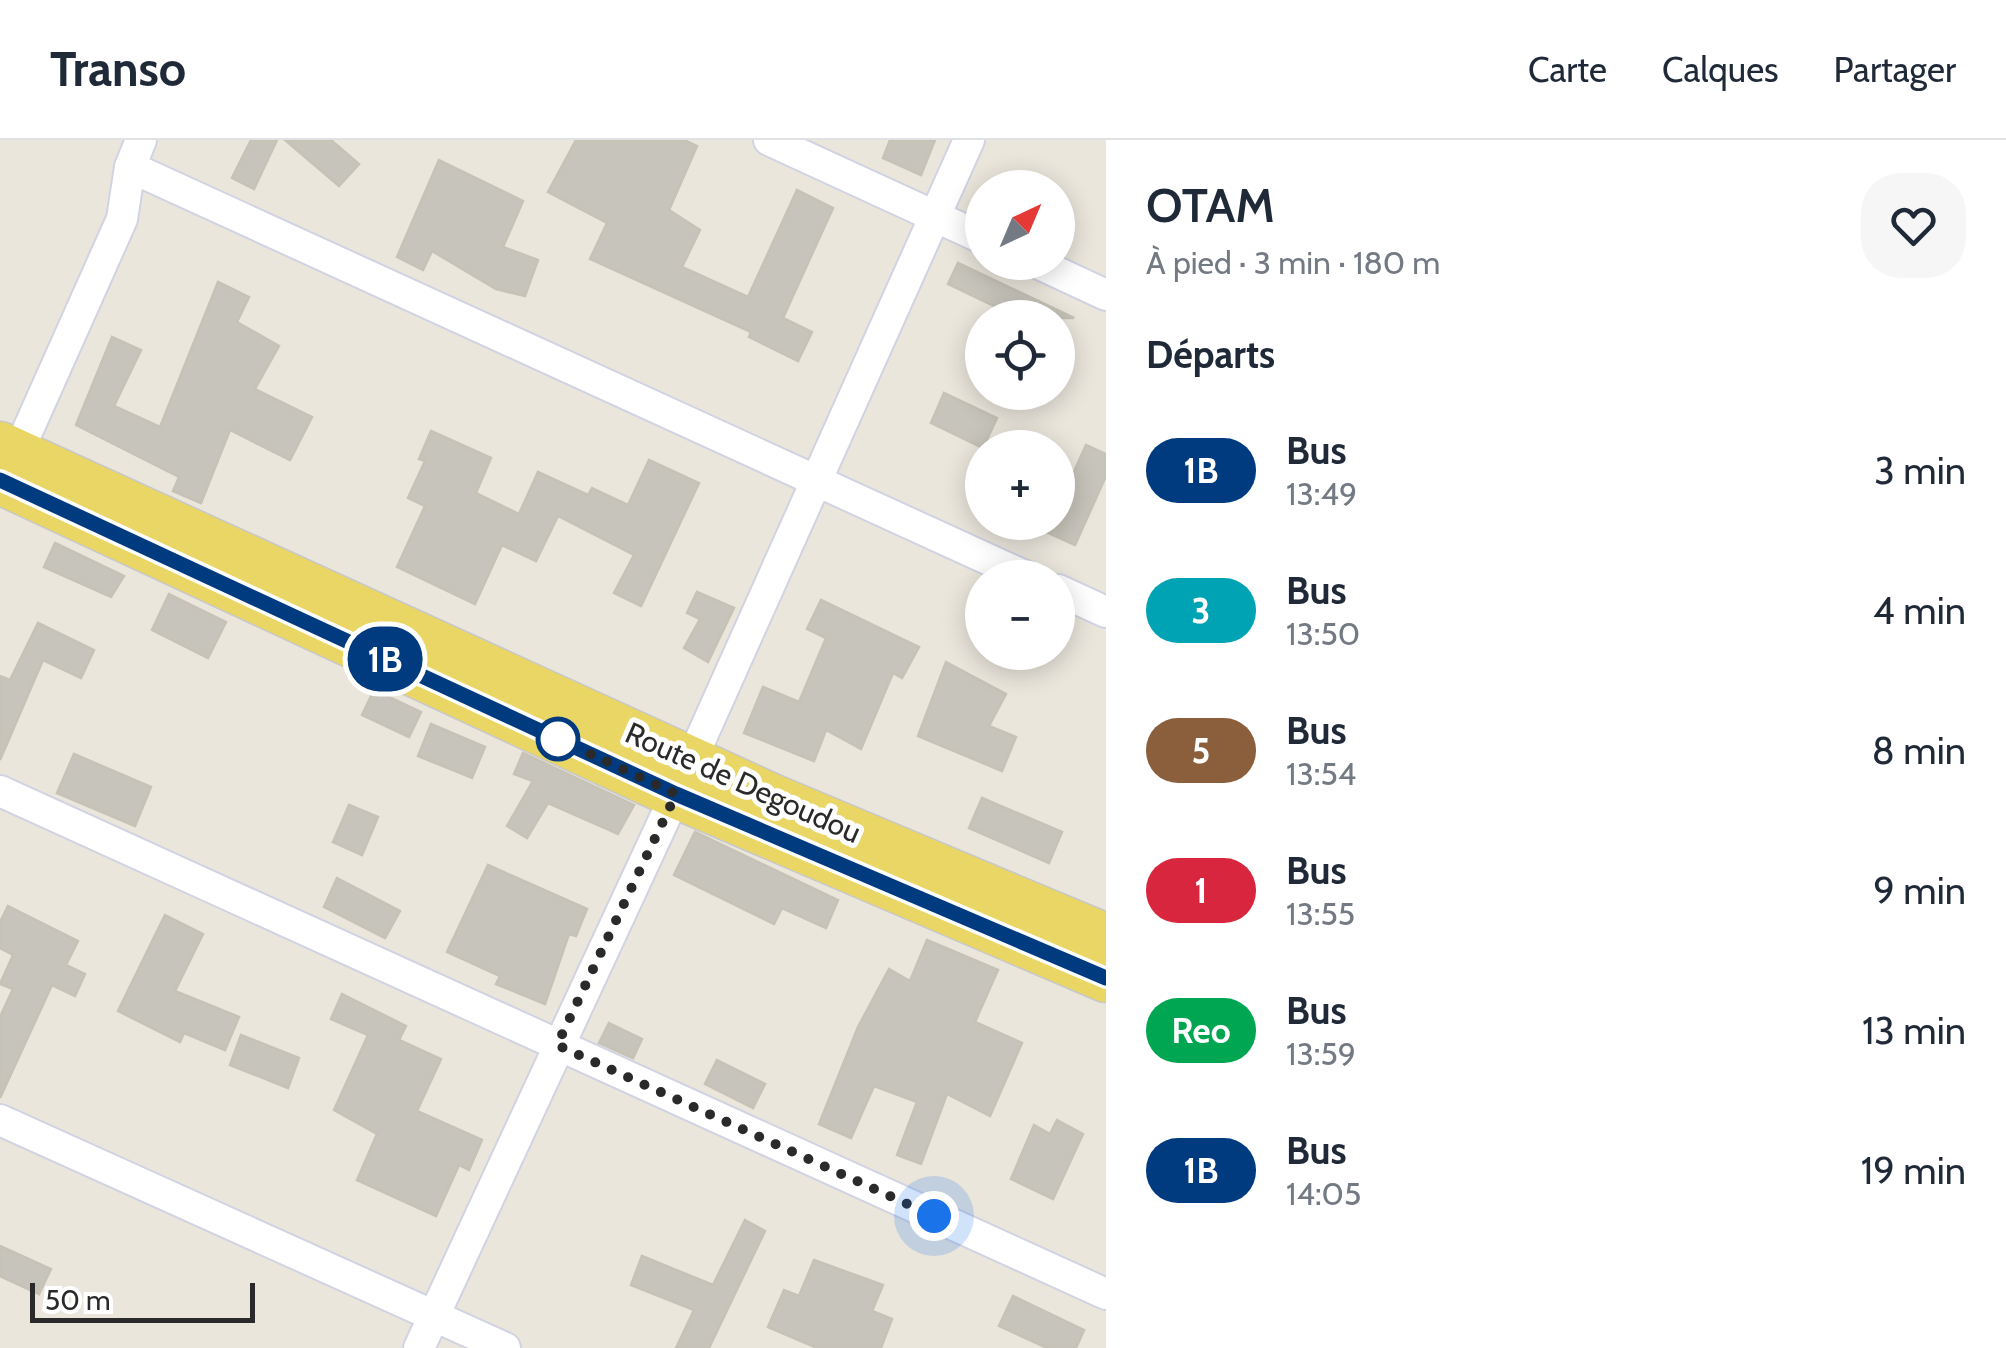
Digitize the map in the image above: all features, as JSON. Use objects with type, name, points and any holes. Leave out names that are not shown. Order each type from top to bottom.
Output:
[{"type":"main road","name":"Route de Degoudou","points":[[4,470],[683,778],[1106,978]]},
{"type":"main road","name":"Route de Degoudou","points":[[683,778],[1106,938]]},
{"type":"street","points":[[769,140],[965,230]]},
{"type":"street","points":[[419,1348],[683,778],[969,140]]},
{"type":"street","points":[[4,470],[122,219],[135,154],[814,481],[989,560]]},
{"type":"street","points":[[1074,280],[1106,295]]},
{"type":"street","points":[[1075,598],[1106,612]]},
{"type":"street","points":[[0,791],[1106,1294]]},
{"type":"street","points":[[0,1120],[505,1348]]},
{"type":"building","points":[[251,140],[277,140],[254,189],[232,178]]},
{"type":"building","points":[[285,140],[331,140],[359,164],[339,186]]},
{"type":"building","points":[[576,140],[684,140],[697,146],[669,210],[700,230],[682,267],[748,297],[797,190],[833,208],[783,318],[812,332],[798,361],[749,337],[751,332],[590,259],[607,223],[548,192]]},
{"type":"building","points":[[890,140],[935,140],[921,175],[883,158]]},
{"type":"building","points":[[439,160],[523,201],[503,247],[538,260],[525,296],[496,289],[432,251],[423,270],[397,257]]},
{"type":"building","points":[[958,263],[965,266],[965,280],[994,280],[1036,300],[981,300],[948,284]]},
{"type":"building","points":[[218,282],[249,297],[237,322],[279,346],[255,389],[312,417],[290,460],[230,430],[201,503],[173,491],[179,477],[76,425],[112,337],[141,350],[114,406],[160,427]]},
{"type":"building","points":[[944,393],[965,403],[965,410],[980,410],[997,418],[991,430],[965,430],[965,439],[931,423]]},
{"type":"building","points":[[431,431],[491,458],[476,493],[519,514],[538,472],[588,495],[592,488],[628,505],[649,460],[699,483],[641,606],[614,593],[634,555],[558,516],[536,561],[502,545],[475,604],[397,567],[425,506],[408,498],[425,461],[419,459]]},
{"type":"building","points":[[1086,445],[1106,454],[1106,476],[1075,545],[1064,540],[1075,540],[1075,469]]},
{"type":"building","points":[[55,543],[124,576],[111,597],[44,567]]},
{"type":"building","points":[[697,592],[734,608],[708,662],[684,648],[700,619],[687,613]]},
{"type":"building","points":[[169,594],[226,622],[208,658],[152,630]]},
{"type":"building","points":[[821,600],[919,647],[902,678],[893,673],[861,749],[826,730],[814,761],[744,733],[763,687],[799,702],[826,638],[807,629]]},
{"type":"building","points":[[38,623],[94,650],[81,678],[43,660],[0,760],[0,676],[10,680]]},
{"type":"building","points":[[946,662],[1006,694],[989,726],[1016,737],[1002,771],[918,736]]},
{"type":"building","points":[[374,690],[421,712],[409,737],[362,715]]},
{"type":"building","points":[[431,724],[485,747],[472,778],[418,756]]},
{"type":"building","points":[[523,753],[634,805],[618,834],[548,803],[527,838],[507,826],[533,781],[514,774]]},
{"type":"building","points":[[74,754],[151,787],[135,826],[57,793]]},
{"type":"building","points":[[982,798],[1062,832],[1049,863],[969,828]]},
{"type":"building","points":[[349,805],[378,817],[362,855],[333,842]]},
{"type":"building","points":[[695,832],[838,900],[826,928],[782,908],[774,924],[674,875]]},
{"type":"building","points":[[488,865],[587,909],[576,936],[569,934],[545,1004],[496,984],[500,976],[447,952]]},
{"type":"building","points":[[337,878],[400,911],[385,938],[324,907]]},
{"type":"building","points":[[8,906],[78,941],[66,965],[85,974],[75,996],[52,985],[0,1098],[0,1017],[13,989],[0,984],[13,955],[0,948],[0,922]]},
{"type":"building","points":[[165,915],[203,934],[175,991],[239,1017],[225,1050],[184,1033],[180,1042],[118,1011]]},
{"type":"building","points":[[927,940],[998,970],[975,1022],[1022,1043],[990,1116],[947,1094],[921,1164],[897,1155],[917,1102],[874,1086],[851,1138],[819,1124],[858,1027],[889,969],[910,981]]},
{"type":"building","points":[[342,994],[406,1026],[399,1040],[441,1059],[417,1111],[482,1140],[469,1170],[459,1165],[436,1216],[357,1180],[377,1134],[334,1110],[368,1035],[331,1019]]},
{"type":"building","points":[[609,1023],[642,1039],[633,1058],[599,1043]]},
{"type":"building","points":[[241,1035],[299,1058],[288,1088],[230,1065]]},
{"type":"building","points":[[717,1060],[765,1084],[753,1108],[705,1084]]},
{"type":"building","points":[[1057,1120],[1083,1134],[1053,1199],[1011,1179],[1034,1125],[1050,1134]]},
{"type":"building","points":[[745,1220],[765,1231],[709,1348],[676,1348],[694,1310],[631,1285],[642,1256],[713,1285]]},
{"type":"building","points":[[0,1246],[51,1269],[39,1294],[0,1276]]},
{"type":"building","points":[[814,1260],[883,1285],[872,1311],[892,1319],[881,1348],[817,1348],[768,1327],[784,1290],[799,1296]]},
{"type":"building","points":[[1013,1296],[1084,1330],[1076,1348],[1047,1348],[999,1326]]},
{"type":"bus line","name":"1B","points":[[0,480],[676,794],[1106,978]]},
{"type":"route","points":[[558,739],[676,794],[557,1045],[934,1216]]}]
